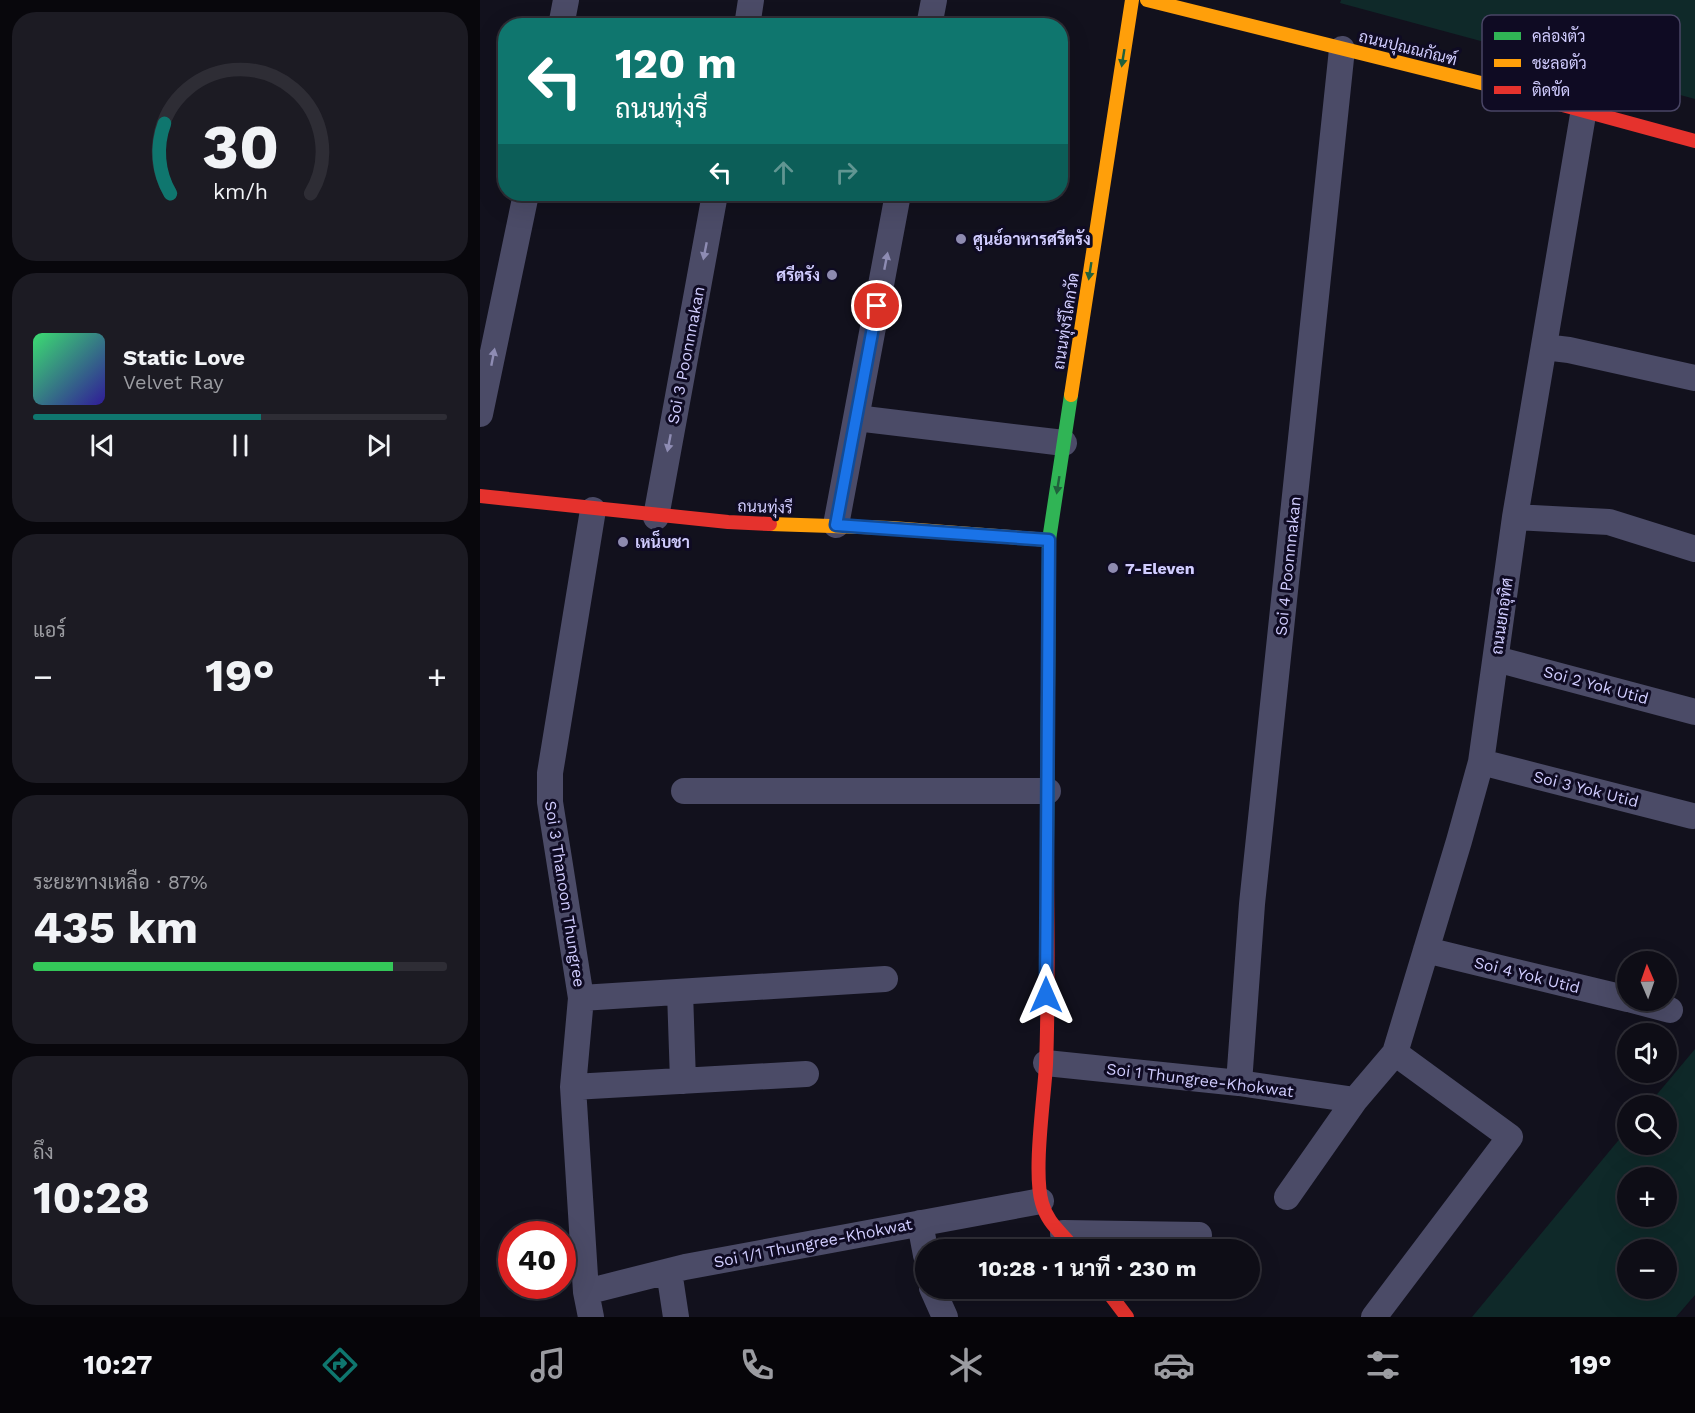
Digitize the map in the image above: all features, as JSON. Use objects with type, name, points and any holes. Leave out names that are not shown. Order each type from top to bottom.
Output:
[{"type":"street","points":[[563,18],[566,0]]},
{"type":"street","points":[[748,18],[751,0]]},
{"type":"street","points":[[931,18],[934,0]]},
{"type":"street","name":"ถนนทุ่งรีโคกวัด","points":[[1041,1201],[1040,1162],[1046,1063],[1049,540],[1132,0]]},
{"type":"street","name":"ถนนปุณณกัณฑ์","points":[[1147,0],[1482,84]]},
{"type":"street","name":"Soi 4 Poonnnakan","points":[[1239,1083],[1252,904],[1342,49]]},
{"type":"street","name":"ถนนยกอุทิศ","points":[[1287,1197],[1355,1100],[1395,1053],[1480,762],[1515,517],[1584,111]]},
{"type":"street","name":"ถนนปุณณกัณฑ์","points":[[1591,111],[1695,141]]},
{"type":"street","points":[[480,414],[525,201]]},
{"type":"street","name":"Soi 3 Poonnnakan","points":[[656,516],[715,201]]},
{"type":"street","points":[[836,525],[897,201]]},
{"type":"street","points":[[1544,348],[1569,350],[1695,378]]},
{"type":"street","points":[[856,418],[1064,443]]},
{"type":"street","name":"ถนนทุ่งรี","points":[[480,496],[593,510],[728,522],[836,525],[1049,540]]},
{"type":"street","name":"Soi 3 Thanoon Thungree","points":[[591,1317],[586,1292],[573,1087],[581,998],[551,812],[550,773],[593,510]]},
{"type":"street","points":[[1515,517],[1609,522],[1695,549]]},
{"type":"street","name":"Soi 2 Yok Utid","points":[[1496,658],[1695,712]]},
{"type":"street","name":"Soi 3 Yok Utid","points":[[1480,762],[1692,816]]},
{"type":"street","points":[[684,792],[1048,790]]},
{"type":"street","name":"Soi 4 Yok Utid","points":[[1426,950],[1617,996]]},
{"type":"street","points":[[581,998],[885,979]]},
{"type":"street","points":[[680,992],[683,1081]]},
{"type":"street","points":[[1374,1317],[1510,1137],[1395,1053]]},
{"type":"street","name":"Soi 1 Thungree-Khokwat","points":[[1046,1063],[1239,1083],[1355,1100]]},
{"type":"street","points":[[573,1087],[806,1074]]},
{"type":"street","points":[[1041,1201],[1051,1226],[1067,1239]]},
{"type":"street","name":"Soi 1/1 Thungree-Khokwat","points":[[586,1292],[669,1271],[1041,1201]]},
{"type":"street","points":[[920,1223],[923,1239]]},
{"type":"street","points":[[1112,1239],[1199,1235]]},
{"type":"street","points":[[669,1271],[676,1317]]},
{"type":"street","points":[[937,1299],[945,1317]]},
{"type":"street","points":[[1113,1299],[1127,1317]]},
{"type":"green space","points":[[1341,0],[1695,0],[1695,99],[1680,95],[1680,15],[1482,15],[1482,41],[1340,3]]},
{"type":"green space","points":[[1695,1049],[1695,1295],[1676,1317],[1472,1317],[1617,1142],[1617,1155],[1677,1155],[1677,1095],[1656,1095],[1666,1083],[1677,1083],[1677,1070]]},
{"type":"traffic: fast","points":[[1047,845],[1049,540],[1071,395]]},
{"type":"traffic: slow","points":[[1071,395],[1132,0]]},
{"type":"traffic: slow","points":[[1147,0],[1482,83]]},
{"type":"traffic: slow","points":[[770,524],[892,528],[1049,540]]},
{"type":"traffic: jam","points":[[1585,111],[1695,141]]},
{"type":"traffic: jam","points":[[480,496],[728,522],[770,524]]},
{"type":"traffic: jam","points":[[1047,845],[1047,1038],[1039,1174],[1045,1211],[1066,1239]]},
{"type":"traffic: jam","points":[[1113,1299],[1127,1317]]},
{"type":"place","name":"ศูนย์อาหารศรีตรัง","points":[[961,239]]},
{"type":"place","name":"ศรีตรัง","points":[[832,275]]},
{"type":"place","name":"เหน็บชา","points":[[623,542]]},
{"type":"place","name":"7-Eleven","points":[[1113,568]]},
{"type":"route","points":[[877,306],[836,525],[1049,540],[1046,995]]}]
